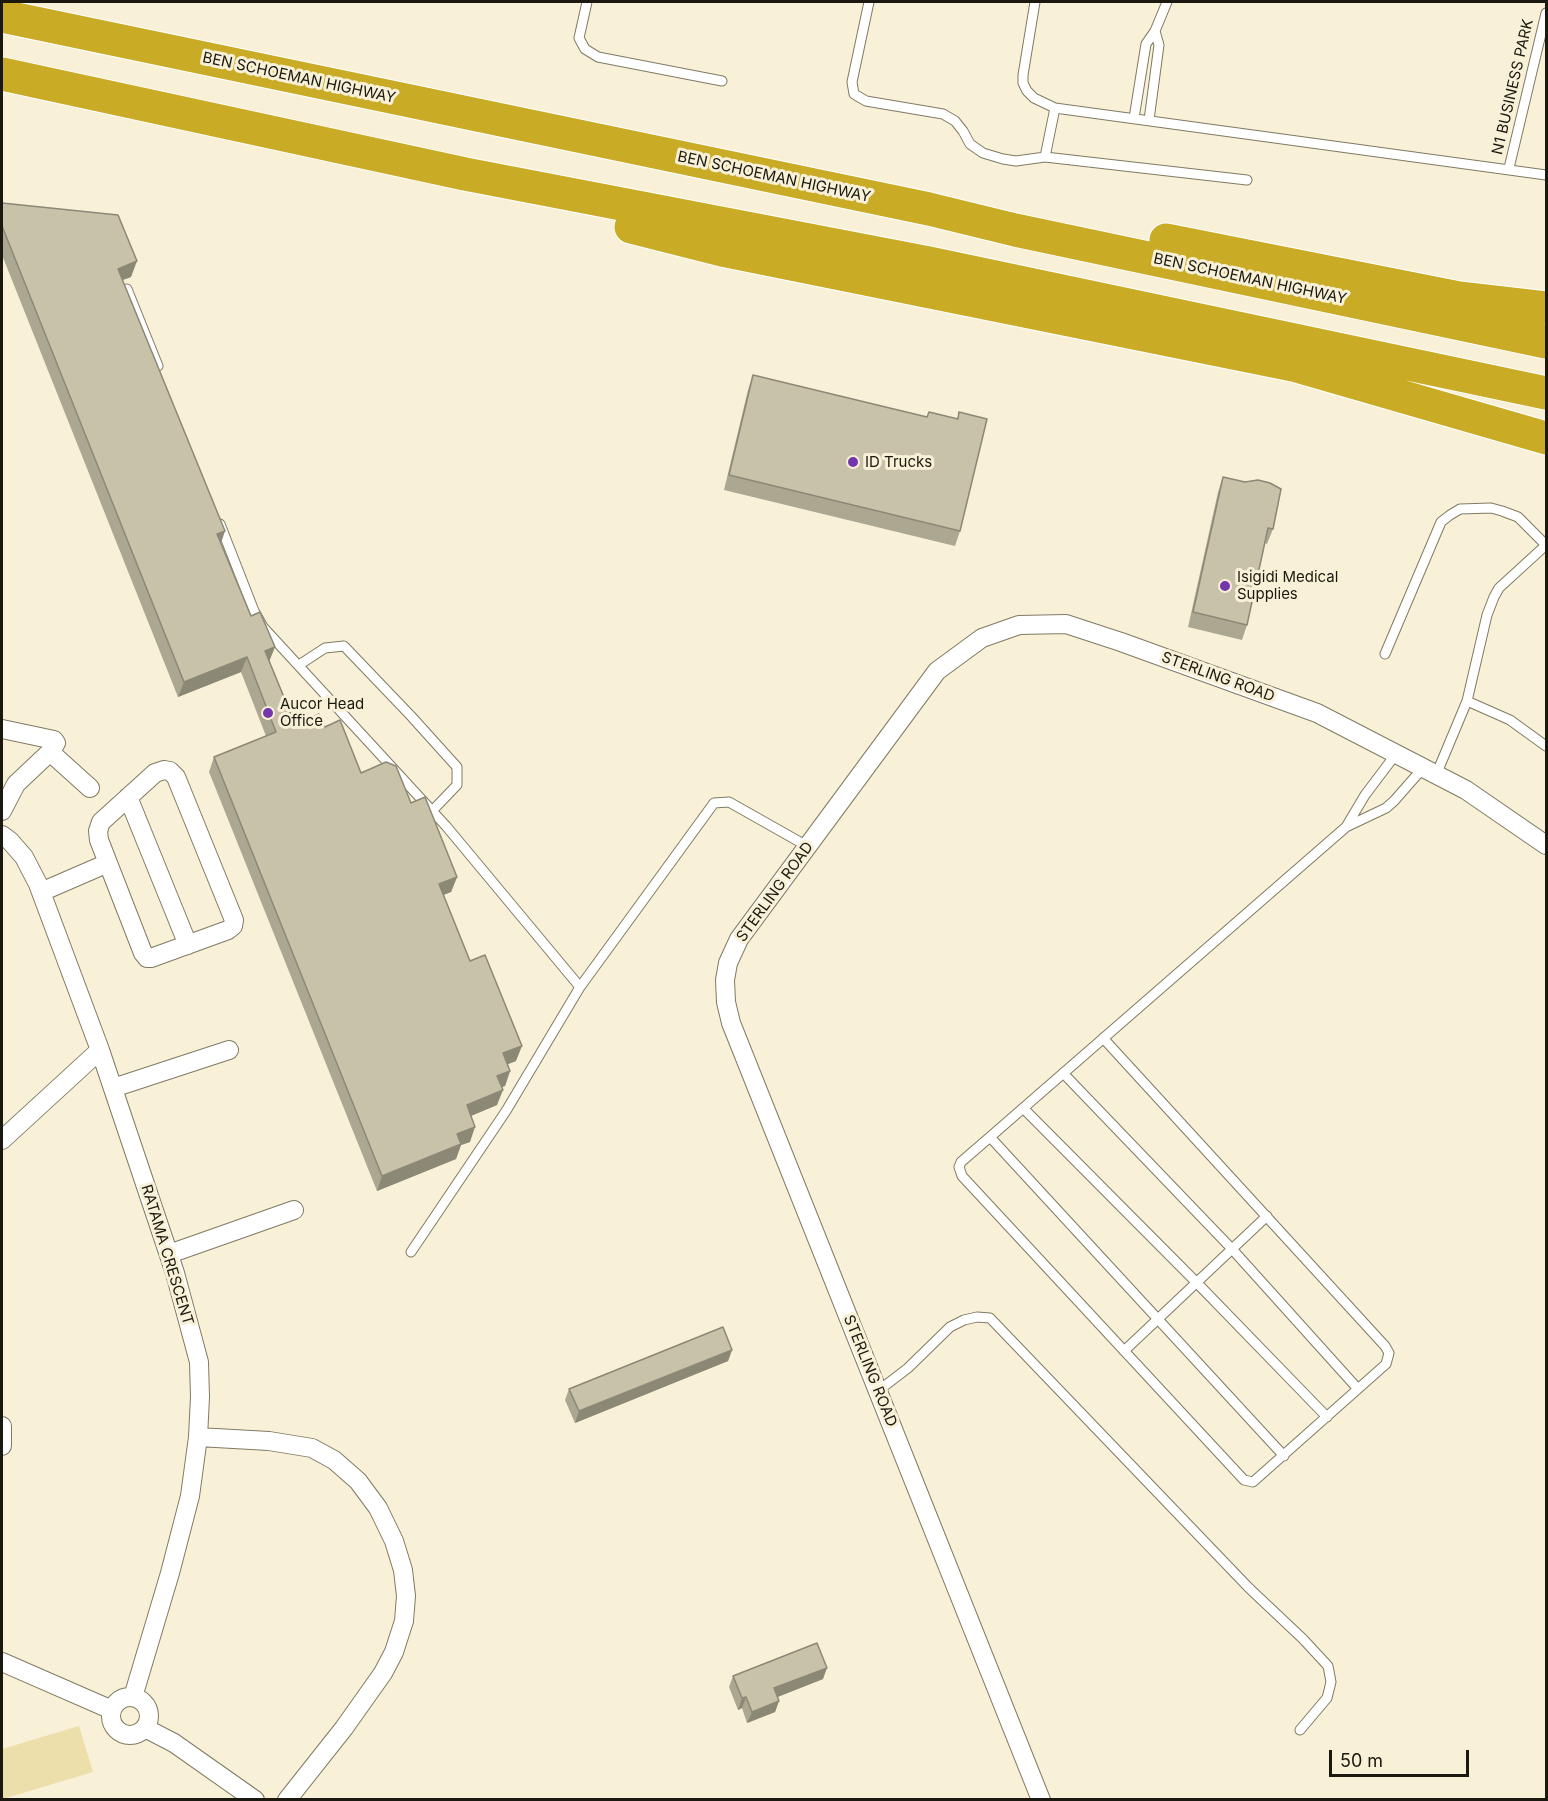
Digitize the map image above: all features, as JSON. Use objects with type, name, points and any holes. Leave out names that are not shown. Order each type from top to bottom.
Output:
[{"type":"highway","name":"BEN SCHOEMAN HIGHWAY","points":[[2,16],[917,207],[1015,230],[1546,342]]},
{"type":"highway","points":[[2,75],[465,174],[929,263],[1546,393]]},
{"type":"highway","points":[[465,174],[560,210],[722,250],[1293,365],[1382,380],[1546,424]]},
{"type":"highway","points":[[1015,230],[1069,228],[1182,242],[1459,298],[1546,308]]},
{"type":"highway","points":[[1293,365],[1546,438]]},
{"type":"street","name":"STERLING ROAD","points":[[1041,1800],[731,1023],[726,1002],[725,980],[728,963],[739,939],[937,671],[982,638],[1019,625],[1066,624],[1317,713],[1466,790],[1546,844]]},
{"type":"street","points":[[2,729],[54,740],[56,744],[50,752],[9,783],[2,811]]},
{"type":"street","points":[[50,752],[90,788]]},
{"type":"street","points":[[170,771],[176,777],[234,920],[233,926],[228,930],[151,958],[147,958],[143,953],[99,840],[101,822],[128,797],[155,773],[170,771]]},
{"type":"street","points":[[128,797],[188,945]]},
{"type":"street","name":"RATAMA CRESCENT","points":[[2,835],[24,857],[41,892],[100,1050],[169,1254],[199,1362],[198,1437],[190,1496],[133,1697]]},
{"type":"street","points":[[41,892],[108,864]]},
{"type":"street","points":[[2,1140],[100,1050]]},
{"type":"street","points":[[113,1088],[229,1050]]},
{"type":"street","points":[[169,1254],[294,1210]]},
{"type":"street","points":[[2,1426],[2,1446]]},
{"type":"street","points":[[198,1437],[269,1441],[312,1448],[334,1460],[358,1481],[378,1508],[394,1541],[404,1570],[406,1596],[404,1621],[394,1652],[383,1673],[344,1728],[287,1800]]},
{"type":"street","points":[[2,1662],[112,1710]]},
{"type":"street","points":[[133,1697],[146,1705],[149,1720],[145,1728],[134,1735],[121,1733],[112,1723],[112,1710],[120,1700],[133,1697]]},
{"type":"street","points":[[145,1728],[174,1743],[255,1800]]},
{"type":"lane","points":[[586,2],[579,38],[585,49],[598,57],[722,81]]},
{"type":"lane","points":[[869,2],[852,82],[854,94],[866,100],[943,114],[955,121],[970,144],[983,153],[1016,161],[1045,157],[1247,180]]},
{"type":"lane","points":[[1035,2],[1023,83],[1034,98],[1054,108],[1509,168],[1546,175]]},
{"type":"lane","points":[[1134,118],[1146,44],[1155,31],[1167,2]]},
{"type":"lane","name":"N1 BUSINESS PARK","points":[[1509,168],[1546,13]]},
{"type":"lane","points":[[1149,120],[1159,45],[1155,31]]},
{"type":"lane","points":[[1045,157],[1054,108]]},
{"type":"lane","points":[[127,289],[161,376]]},
{"type":"lane","points":[[1103,1038],[1389,1353],[1386,1364],[1253,1482],[1244,1480],[962,1176],[959,1170],[960,1164],[990,1137],[1103,1038],[1346,826],[1386,808],[1430,771],[1467,701],[1487,615],[1494,597],[1499,588],[1546,545],[1518,517],[1502,511],[1491,508],[1460,509],[1450,515],[1441,522],[1384,654]]},
{"type":"lane","points":[[216,514],[263,627],[432,811],[580,987]]},
{"type":"lane","points":[[299,664],[326,648],[344,646],[411,716],[457,767],[457,785],[432,811]]},
{"type":"lane","points":[[1467,701],[1510,720],[1546,746]]},
{"type":"lane","points":[[1346,826],[1365,795],[1396,754]]},
{"type":"lane","points":[[411,1252],[506,1111],[580,987],[714,803],[729,802],[807,846]]},
{"type":"lane","points":[[1063,1073],[1232,1249],[1358,1389]]},
{"type":"lane","points":[[1023,1108],[1327,1417]]},
{"type":"lane","points":[[990,1137],[1284,1456]]},
{"type":"lane","points":[[1124,1351],[1267,1216]]},
{"type":"lane","points":[[878,1391],[908,1368],[950,1327],[977,1317],[990,1318],[1249,1588],[1328,1666],[1331,1682],[1327,1698],[1300,1730]]},
{"type":"shaded area","points":[[79,1726],[93,1772],[3,1799],[2,1749]]},
{"type":"building","name":"Aucor Head Office","points":[[2,203],[118,215],[137,261],[118,269],[225,531],[217,534],[251,616],[260,612],[275,647],[265,651],[295,724],[319,714],[325,727],[340,720],[361,773],[386,762],[396,766],[411,803],[425,797],[457,877],[439,884],[470,961],[485,955],[522,1046],[503,1053],[510,1071],[497,1076],[503,1090],[467,1105],[475,1127],[457,1134],[461,1144],[382,1176],[214,757],[276,732],[247,657],[184,682],[2,226]]},
{"type":"building","name":"ID Trucks","points":[[753,375],[927,417],[929,412],[958,419],[959,412],[987,419],[960,531],[729,475]]},
{"type":"building","name":"Isigidi Medical Supplies","points":[[1223,477],[1245,482],[1258,480],[1281,489],[1273,529],[1268,528],[1247,625],[1193,612]]},
{"type":"building","points":[[723,1327],[732,1350],[579,1411],[569,1389]]},
{"type":"building","points":[[817,1643],[827,1668],[774,1688],[779,1701],[752,1712],[746,1697],[742,1698],[733,1676]]},
{"type":"place","name":"ID Trucks","points":[[853,462]]},
{"type":"place","name":"Isigidi Medical Supplies","points":[[1225,586]]},
{"type":"place","name":"Aucor Head Office","points":[[268,713]]}]
